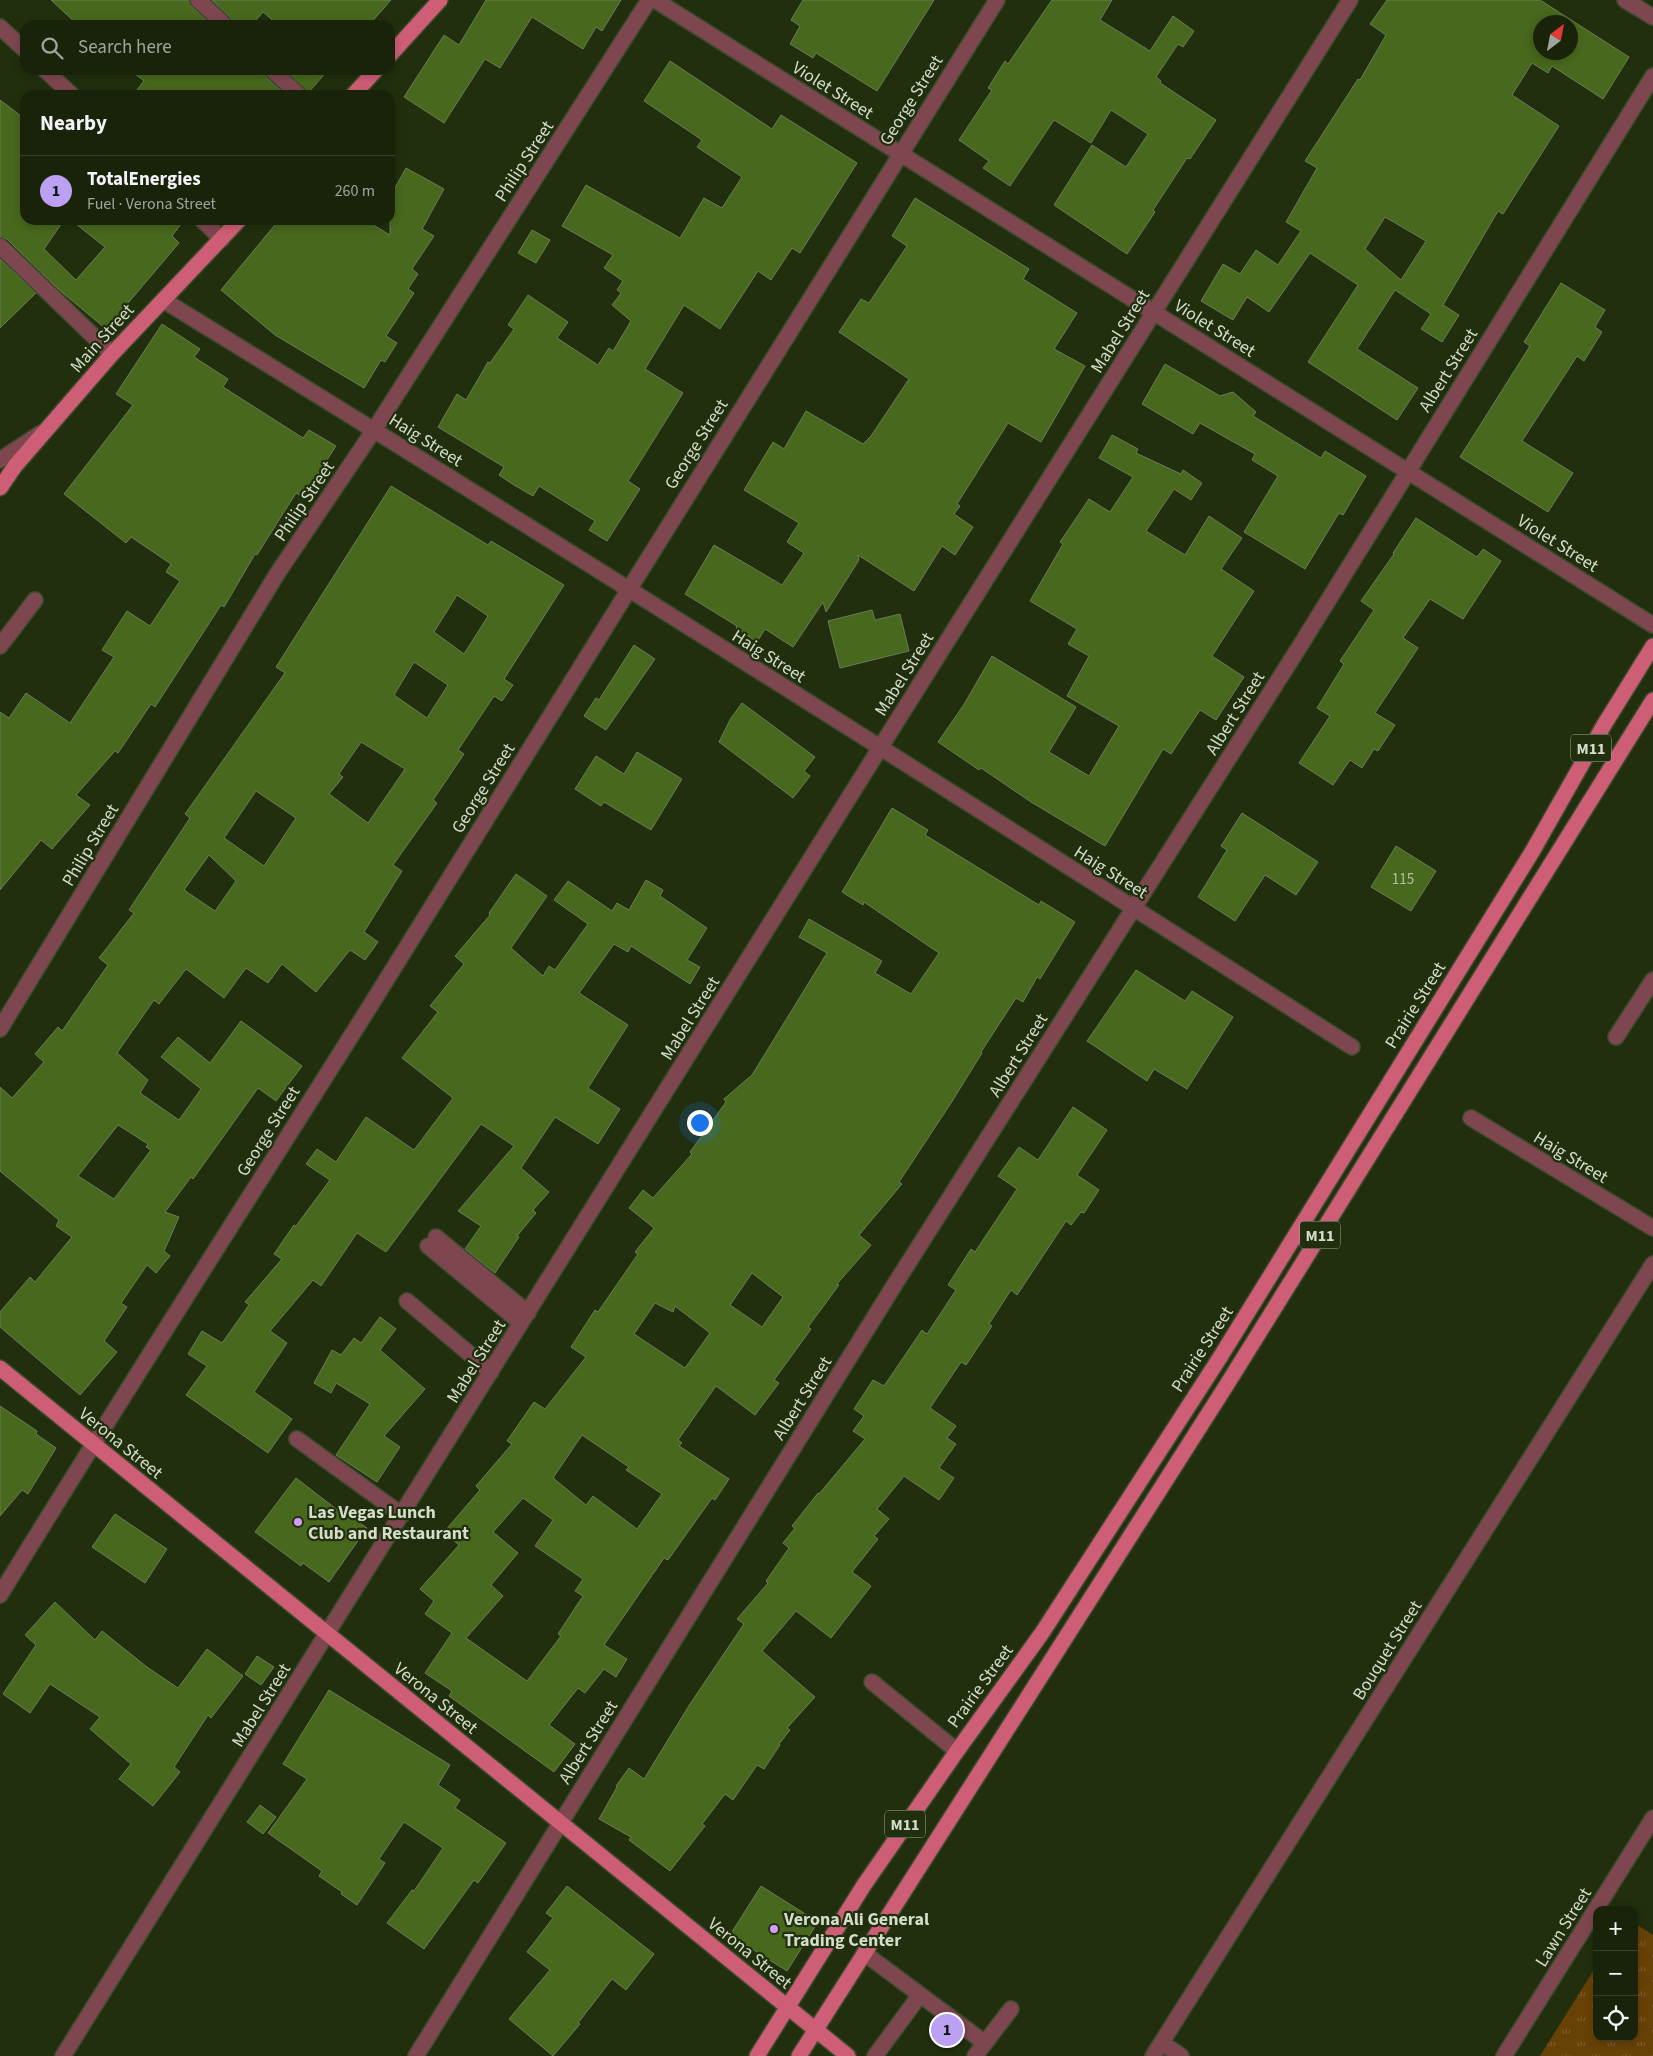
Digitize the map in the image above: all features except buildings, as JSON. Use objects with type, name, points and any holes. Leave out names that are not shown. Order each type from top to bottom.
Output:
[{"type":"main road","points":[[395,49],[435,2]]},
{"type":"main road","points":[[358,90],[371,75]]},
{"type":"main road","name":"Main Street","points":[[0,488],[5,458],[46,430],[112,354],[235,225]]},
{"type":"main road","name":"Prairie Street","points":[[757,2056],[864,1885],[957,1750],[1042,1633],[1219,1358],[1532,852],[1604,725],[1653,646]]},
{"type":"main road","name":"M11","points":[[799,2056],[1216,1403],[1653,700]]},
{"type":"main road","name":"Verona Street","points":[[0,1368],[848,2056]]},
{"type":"street","points":[[198,0],[220,20]]},
{"type":"street","name":"Philip Street","points":[[0,1028],[277,574],[374,430],[649,0]]},
{"type":"street","name":"Violet Street","points":[[655,0],[1653,625]]},
{"type":"street","name":"George Street","points":[[0,1595],[996,0]]},
{"type":"street","name":"Mabel Street","points":[[63,2056],[880,748],[1350,0]]},
{"type":"street","points":[[1625,0],[1653,17]]},
{"type":"street","points":[[0,27],[20,45]]},
{"type":"street","points":[[50,75],[67,90]]},
{"type":"street","points":[[277,75],[294,90]]},
{"type":"street","name":"Albert Street","points":[[416,2056],[890,1292],[1300,646],[1653,76]]},
{"type":"street","points":[[207,225],[222,239]]},
{"type":"street","points":[[0,246],[112,354]]},
{"type":"street","name":"Haig Street","points":[[163,300],[374,430],[1352,1047]]},
{"type":"street","points":[[0,646],[35,600]]},
{"type":"street","points":[[1616,1037],[1653,980]]},
{"type":"street","name":"Haig Street","points":[[1471,1118],[1653,1228]]},
{"type":"street","points":[[432,1241],[524,1318]]},
{"type":"street","name":"Bouquet Street","points":[[1153,2056],[1653,1264]]},
{"type":"street","points":[[407,1301],[491,1372]]},
{"type":"street","points":[[296,1439],[402,1514]]},
{"type":"street","points":[[872,1682],[957,1750]]},
{"type":"street","name":"Lawn Street","points":[[1504,2056],[1653,1818]]},
{"type":"street","points":[[864,1953],[984,2043]]},
{"type":"street","points":[[876,2056],[920,1995]]},
{"type":"street","points":[[975,2056],[1011,2009]]},
{"type":"street","points":[[1162,2043],[1181,2056]]},
{"type":"green space","points":[[1638,1926],[1653,1935],[1653,2056],[1540,2056],[1593,1971],[1593,2041],[1638,2041]]},
{"type":"place","name":"Las Vegas Lunch Club and Restaurant","points":[[298,1522]]},
{"type":"place","name":"Verona Ali General Trading Center","points":[[774,1929]]},
{"type":"place","name":"TotalEnergies","points":[[947,2030]]}]
